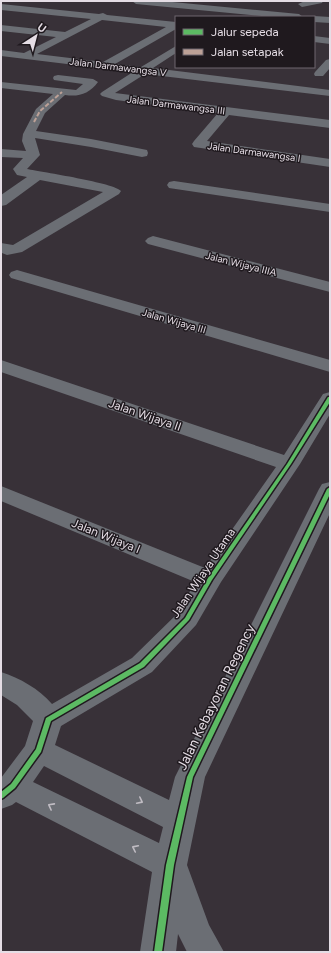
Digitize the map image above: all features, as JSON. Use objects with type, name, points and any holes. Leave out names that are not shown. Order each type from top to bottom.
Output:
[{"type":"street","points":[[136,1],[289,16]]},
{"type":"street","points":[[302,4],[319,1]]},
{"type":"street","points":[[1,7],[175,25]]},
{"type":"street","points":[[26,56],[114,11]]},
{"type":"street","points":[[315,18],[330,20]]},
{"type":"street","points":[[104,66],[175,26]]},
{"type":"street","points":[[1,28],[67,35]]},
{"type":"street","points":[[315,39],[330,41]]},
{"type":"street","name":"Jalan Darmawangsa III","points":[[175,50],[106,94],[116,97],[330,124]]},
{"type":"street","name":"Jalan Darmawangsa V","points":[[1,53],[330,93]]},
{"type":"street","points":[[1,61],[14,55]]},
{"type":"street","points":[[315,64],[328,64]]},
{"type":"street","points":[[319,74],[328,64]]},
{"type":"street","points":[[4,90],[16,87],[78,93],[93,82],[58,78]]},
{"type":"street","points":[[34,155],[28,141],[29,134],[40,111],[62,92]]},
{"type":"street","name":"Jalan Darmawangsa I","points":[[226,111],[198,144],[330,162]]},
{"type":"street","points":[[29,134],[86,137],[142,153]]},
{"type":"street","points":[[1,153],[34,155]]},
{"type":"street","points":[[1,248],[7,250],[17,249],[114,191],[20,171],[34,155]]},
{"type":"street","points":[[1,202],[38,176]]},
{"type":"street","points":[[174,184],[330,208]]},
{"type":"street","points":[[301,204],[330,216]]},
{"type":"street","name":"Jalan Wijaya IIIA","points":[[152,241],[330,287]]},
{"type":"street","name":"Jalan Wijaya III","points":[[17,275],[330,366]]},
{"type":"street","name":"Jalan Wijaya II","points":[[1,366],[289,464]]},
{"type":"street","name":"Jalan Wijaya Utama","points":[[48,720],[142,665],[187,619],[210,579],[289,464],[330,398]]},
{"type":"street","name":"Jalan Kebayoran Regency","points":[[158,952],[170,865],[190,777],[330,489]]},
{"type":"street","name":"Jalan Wijaya I","points":[[1,493],[210,579]]},
{"type":"street","points":[[1,682],[25,695],[39,706],[48,720],[39,750],[7,791],[170,865],[195,933],[206,952]]},
{"type":"street","points":[[39,750],[180,821]]},
{"type":"marked path","points":[[34,122],[40,111],[62,92]]},
{"type":"cycle path","points":[[1,796],[13,786],[39,750],[48,720],[142,665],[187,619],[210,579],[289,464],[330,398]]},
{"type":"cycle path","points":[[158,952],[170,865],[190,777],[330,489]]}]
